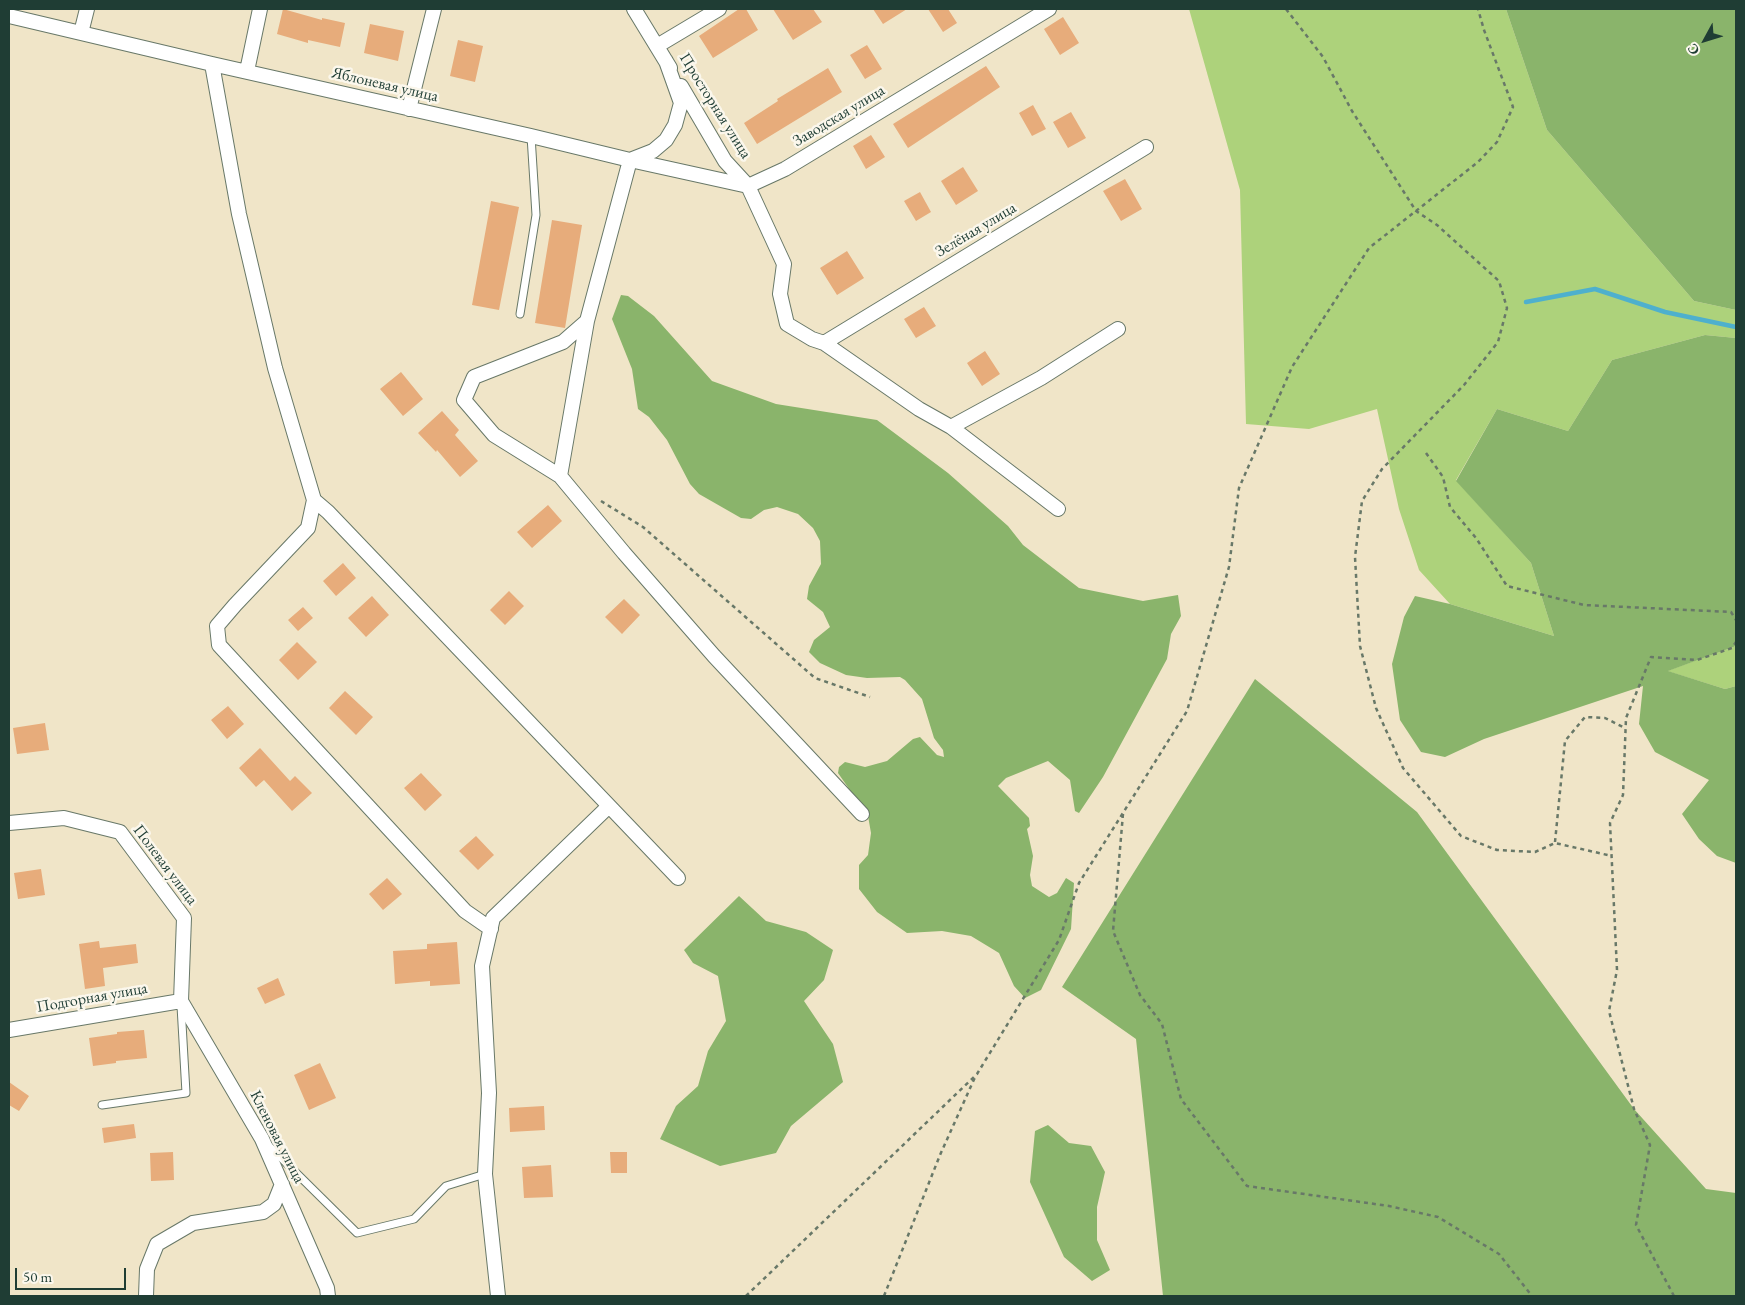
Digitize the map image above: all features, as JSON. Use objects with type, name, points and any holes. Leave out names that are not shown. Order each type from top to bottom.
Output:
[{"type":"street","points":[[81,33],[87,9]]},
{"type":"street","points":[[247,71],[260,9]]},
{"type":"street","points":[[409,109],[434,9]]},
{"type":"street","name":"Просторная улица","points":[[634,9],[725,161],[748,186],[784,264],[780,294],[788,324],[812,339],[824,343],[919,409],[950,427],[1058,510]]},
{"type":"street","points":[[657,46],[719,9]]},
{"type":"street","name":"Заводская улица","points":[[748,186],[785,170],[1049,9]]},
{"type":"street","name":"Яблоневая улица","points":[[9,16],[630,160]]},
{"type":"street","points":[[630,160],[653,152],[666,140],[675,125],[681,103],[666,61]]},
{"type":"street","points":[[212,64],[239,214],[275,368],[314,500],[308,528],[235,604],[217,626],[219,645],[465,910],[491,929]]},
{"type":"street","name":"Зелёная улица","points":[[824,343],[1146,147]]},
{"type":"street","points":[[630,160],[748,186]]},
{"type":"street","points":[[560,476],[587,321],[630,160]]},
{"type":"street","points":[[587,321],[563,342],[474,377],[464,400],[494,435],[560,476],[714,656],[862,814]]},
{"type":"street","points":[[950,427],[1041,378],[1118,328]]},
{"type":"street","points":[[314,500],[328,512],[678,878]]},
{"type":"street","points":[[498,1296],[485,1174],[488,1093],[482,966],[494,918],[609,806]]},
{"type":"street","name":"Полевая улица","points":[[9,823],[64,818],[120,832],[184,918],[181,1001]]},
{"type":"street","name":"Подгорная улица","points":[[9,1030],[181,1001]]},
{"type":"street","name":"Кленовая улица","points":[[181,1001],[262,1139],[327,1288],[328,1296]]},
{"type":"street","points":[[146,1296],[147,1269],[157,1244],[194,1223],[263,1212],[274,1204],[282,1184]]},
{"type":"lane","points":[[520,314],[536,215],[531,136]]},
{"type":"lane","points":[[102,1104],[186,1093],[181,1001]]},
{"type":"lane","points":[[262,1139],[357,1233],[414,1219],[446,1186],[485,1174]]},
{"type":"path","points":[[1286,9],[1323,57],[1352,111],[1416,211],[1438,225],[1499,281],[1507,308],[1498,342],[1464,385],[1382,469],[1362,501],[1355,557],[1360,646],[1376,708],[1403,768],[1461,836],[1497,850],[1535,852],[1555,843],[1612,856]]},
{"type":"path","points":[[884,1296],[940,1155],[977,1074],[1060,940],[1079,883],[1187,712],[1229,567],[1239,488],[1292,367],[1369,248],[1478,162],[1497,142],[1512,107],[1478,9]]},
{"type":"path","points":[[1426,453],[1443,477],[1450,507],[1476,538],[1507,586],[1584,605],[1731,612],[1736,620]]},
{"type":"path","points":[[593,496],[643,527],[815,678],[870,697]]},
{"type":"path","points":[[1674,1296],[1636,1225],[1650,1145],[1634,1109],[1609,1012],[1617,970],[1610,823],[1623,795],[1626,718],[1651,657],[1697,660],[1732,648],[1736,642]]},
{"type":"path","points":[[1555,843],[1566,741],[1585,717],[1605,718],[1625,728]]},
{"type":"path","points":[[1124,812],[1113,931],[1140,995],[1162,1024],[1181,1099],[1247,1186],[1389,1206],[1438,1218],[1500,1254],[1532,1296]]},
{"type":"path","points":[[746,1296],[977,1074]]},
{"type":"green space","points":[[1189,9],[1506,9],[1547,130],[1694,301],[1736,310],[1736,338],[1705,335],[1612,360],[1568,431],[1497,409],[1456,480],[1531,563],[1554,636],[1450,604],[1419,570],[1399,509],[1377,409],[1309,429],[1246,424],[1240,190]]},
{"type":"green space","points":[[1506,9],[1736,9],[1736,310],[1694,301],[1547,130]]},
{"type":"green space","points":[[621,295],[628,296],[654,316],[712,381],[776,404],[877,420],[948,473],[1008,526],[1023,545],[1079,588],[1143,601],[1178,595],[1181,616],[1171,634],[1167,659],[1103,777],[1079,813],[1075,811],[1070,780],[1048,761],[1006,778],[998,786],[1029,818],[1030,826],[1027,829],[1033,856],[1030,875],[1032,886],[1049,897],[1057,893],[1066,878],[1074,883],[1071,929],[1041,990],[1025,998],[1014,986],[999,953],[971,936],[942,931],[907,933],[877,912],[859,889],[859,865],[868,855],[871,833],[868,816],[838,773],[839,767],[845,762],[865,767],[887,761],[913,739],[920,737],[937,755],[944,757],[943,750],[934,738],[922,699],[905,680],[900,677],[867,678],[846,675],[820,663],[809,652],[814,640],[830,627],[823,612],[807,599],[809,586],[821,564],[820,541],[813,528],[798,514],[777,507],[764,510],[751,519],[741,518],[699,494],[690,484],[667,440],[649,417],[638,409],[632,369],[612,319]]},
{"type":"green space","points":[[1705,335],[1736,338],[1736,646],[1668,671],[1725,689],[1736,686],[1736,863],[1717,856],[1699,839],[1682,814],[1709,780],[1655,752],[1639,724],[1643,686],[1484,739],[1445,757],[1421,752],[1400,720],[1392,664],[1404,617],[1415,596],[1450,604],[1554,636],[1531,563],[1456,481],[1497,409],[1568,431],[1612,360]]},
{"type":"green space","points":[[1736,646],[1736,686],[1725,689],[1667,671]]},
{"type":"green space","points":[[1255,679],[1417,812],[1634,1109],[1706,1189],[1736,1193],[1736,1296],[1163,1296],[1136,1039],[1062,987]]},
{"type":"green space","points":[[739,896],[766,921],[806,932],[833,950],[824,980],[804,1001],[833,1044],[843,1082],[791,1126],[776,1153],[720,1166],[660,1139],[676,1106],[698,1086],[708,1051],[726,1021],[718,976],[693,963],[684,950]]},
{"type":"green space","points":[[1048,1125],[1069,1143],[1091,1146],[1105,1172],[1097,1207],[1097,1240],[1110,1270],[1092,1281],[1064,1257],[1030,1182],[1035,1131]]},
{"type":"building","points":[[283,9],[322,20],[322,18],[345,23],[340,47],[308,40],[308,43],[277,34]]},
{"type":"building","points":[[739,9],[746,9],[758,30],[713,58],[699,36]]},
{"type":"building","points":[[773,9],[813,9],[822,22],[793,40]]},
{"type":"building","points":[[873,9],[907,9],[883,24]]},
{"type":"building","points":[[928,9],[948,9],[957,23],[943,32]]},
{"type":"building","points":[[1063,17],[1079,43],[1060,55],[1044,29]]},
{"type":"building","points":[[370,24],[404,31],[398,61],[364,53]]},
{"type":"building","points":[[458,40],[483,46],[475,82],[450,76]]},
{"type":"building","points":[[867,45],[882,69],[865,79],[850,55]]},
{"type":"building","points":[[986,66],[1000,87],[908,148],[893,124]]},
{"type":"building","points":[[828,68],[842,92],[757,144],[744,123],[778,101],[777,99]]},
{"type":"building","points":[[1033,105],[1046,129],[1032,136],[1019,113]]},
{"type":"building","points":[[1071,112],[1086,138],[1068,148],[1053,122]]},
{"type":"building","points":[[871,135],[885,157],[866,169],[853,146]]},
{"type":"building","points":[[963,167],[978,191],[956,205],[941,181]]},
{"type":"building","points":[[1125,179],[1142,209],[1121,221],[1103,191]]},
{"type":"building","points":[[920,192],[931,212],[916,221],[904,201]]},
{"type":"building","points":[[491,201],[519,207],[499,310],[472,305]]},
{"type":"building","points":[[552,220],[582,225],[565,328],[535,323]]},
{"type":"building","points":[[847,251],[864,278],[837,295],[820,268]]},
{"type":"building","points":[[924,307],[936,326],[916,338],[904,319]]},
{"type":"building","points":[[985,351],[1000,374],[982,386],[967,363]]},
{"type":"building","points":[[401,372],[423,399],[403,416],[380,389]]},
{"type":"building","points":[[442,411],[459,430],[455,435],[478,461],[460,477],[437,450],[436,452],[418,433]]},
{"type":"building","points":[[548,505],[562,521],[532,548],[517,532]]},
{"type":"building","points":[[343,563],[356,578],[336,596],[323,581]]},
{"type":"building","points":[[509,591],[524,606],[505,625],[490,610]]},
{"type":"building","points":[[372,596],[389,615],[366,637],[348,618]]},
{"type":"building","points":[[624,599],[640,615],[622,634],[605,617]]},
{"type":"building","points":[[303,607],[313,618],[298,631],[288,620]]},
{"type":"building","points":[[297,642],[317,662],[298,680],[279,660]]},
{"type":"building","points":[[345,691],[373,717],[356,735],[329,708]]},
{"type":"building","points":[[228,706],[244,724],[227,739],[211,720]]},
{"type":"building","points":[[45,723],[49,750],[17,754],[13,728]]},
{"type":"building","points":[[260,748],[290,781],[295,776],[312,793],[292,811],[264,780],[256,787],[239,768]]},
{"type":"building","points":[[421,773],[442,795],[425,811],[404,788]]},
{"type":"building","points":[[476,836],[494,855],[478,870],[459,851]]},
{"type":"building","points":[[41,869],[45,895],[18,899],[14,873]]},
{"type":"building","points":[[387,878],[402,894],[383,910],[369,894]]},
{"type":"building","points":[[99,941],[100,948],[136,944],[138,963],[103,968],[105,986],[85,989],[79,944]]},
{"type":"building","points":[[457,942],[460,984],[430,986],[430,981],[395,984],[393,951],[427,949],[427,944]]},
{"type":"building","points":[[278,978],[285,995],[265,1004],[257,988]]},
{"type":"building","points":[[144,1030],[147,1058],[116,1061],[116,1063],[93,1066],[89,1038],[117,1034],[117,1032]]},
{"type":"building","points":[[320,1063],[336,1098],[309,1110],[294,1075]]},
{"type":"building","points":[[9,1082],[29,1096],[19,1111],[9,1105]]},
{"type":"building","points":[[544,1106],[545,1130],[510,1132],[509,1108]]},
{"type":"building","points":[[134,1124],[136,1138],[104,1143],[102,1128]]},
{"type":"building","points":[[173,1152],[174,1180],[151,1181],[150,1153]]},
{"type":"building","points":[[610,1152],[627,1152],[627,1173],[611,1173]]},
{"type":"building","points":[[551,1165],[553,1197],[524,1198],[522,1167]]},
{"type":"waterway","points":[[1526,302],[1595,289],[1665,312],[1736,327]]}]
